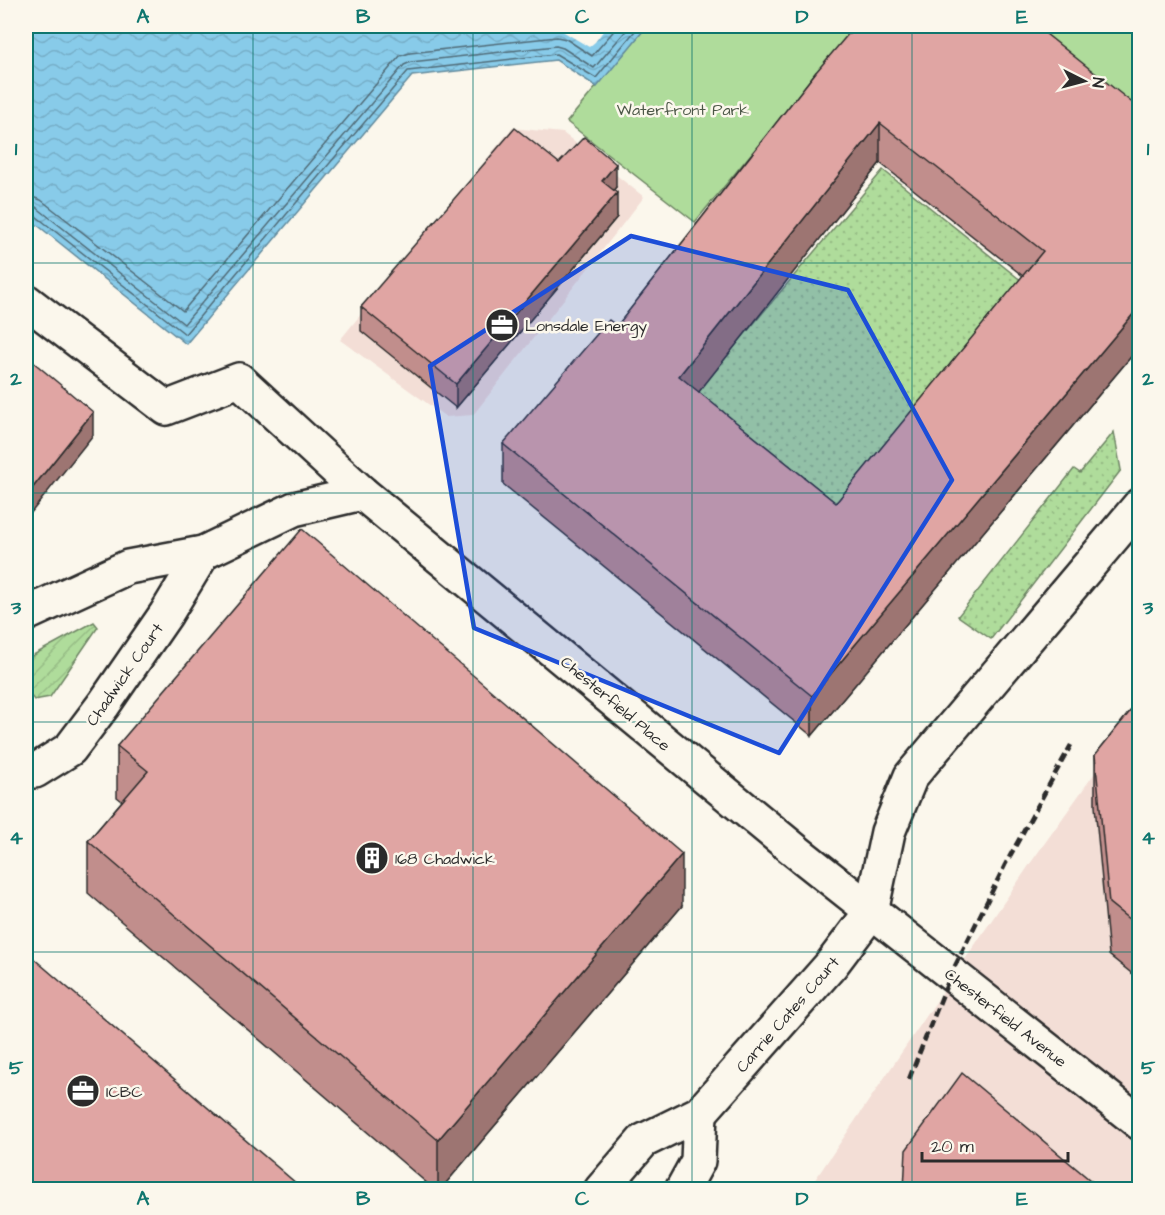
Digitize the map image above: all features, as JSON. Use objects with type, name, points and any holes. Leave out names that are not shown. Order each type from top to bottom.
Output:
[{"type":"street","name":"Chesterfield Place","points":[[26,301],[166,408],[239,380],[362,493],[871,912]]},
{"type":"street","points":[[26,614],[128,567],[203,553],[294,510],[362,493]]},
{"type":"street","points":[[871,912],[888,832],[910,776],[1140,505]]},
{"type":"street","name":"Chadwick Court","points":[[26,770],[35,771],[70,749],[160,623],[203,553]]},
{"type":"street","name":"Carrie Cates Court","points":[[601,1190],[643,1141],[700,1113],[831,965],[871,912]]},
{"type":"street","name":"Chesterfield Avenue","points":[[871,912],[1140,1123]]},
{"type":"street","points":[[681,1190],[698,1161],[700,1113]]},
{"type":"highlighted area","points":[[631,236],[848,290],[952,480],[779,753],[474,628],[430,366]]},
{"type":"shaded area","points":[[512,128],[563,133],[644,197],[473,415],[446,417],[340,340]]},
{"type":"shaded area","points":[[1139,711],[1139,1189],[808,1190],[1032,861]]},
{"type":"green space","name":"Waterfront Park","points":[[647,26],[869,26],[854,29],[695,222],[567,122]]},
{"type":"green space","points":[[1012,26],[1139,26],[1139,118]]},
{"type":"green space","points":[[883,170],[1043,298],[838,538],[681,410]]},
{"type":"green space","points":[[1114,432],[1121,470],[991,639],[958,616],[1074,469],[1080,473]]},
{"type":"green space","points":[[94,622],[98,627],[50,697],[34,700],[26,690],[26,659]]},
{"type":"water","points":[[26,26],[647,26],[597,87],[556,60],[412,76],[186,344],[26,216]]},
{"type":"pier","points":[[554,26],[607,26],[589,47]]},
{"type":"building","points":[[855,26],[1036,26],[1140,109],[1140,306],[812,696],[503,444],[609,320],[617,326],[816,72]],"holes":[[[880,123],[1043,251],[836,503],[679,376]]]},
{"type":"building","points":[[515,128],[559,163],[584,137],[616,164],[602,181],[617,193],[456,384],[361,307]]},
{"type":"building","points":[[26,356],[93,412],[26,496]]},
{"type":"building","name":"168 Chadwick","points":[[302,529],[682,854],[438,1140],[88,841],[148,771],[117,746]]},
{"type":"building","points":[[1140,699],[1140,928],[1109,903],[1095,755]]},
{"type":"building","name":"ICBC","points":[[26,952],[304,1190],[26,1190]]},
{"type":"building","points":[[962,1073],[1102,1190],[904,1190],[906,1150]]},
{"type":"railway","points":[[909,1079],[951,974],[1005,865],[1071,745]]},
{"type":"place","name":"Lonsdale Energy","points":[[502,325]]},
{"type":"place","name":"168 Chadwick","points":[[372,858]]},
{"type":"place","name":"ICBC","points":[[83,1091]]}]
